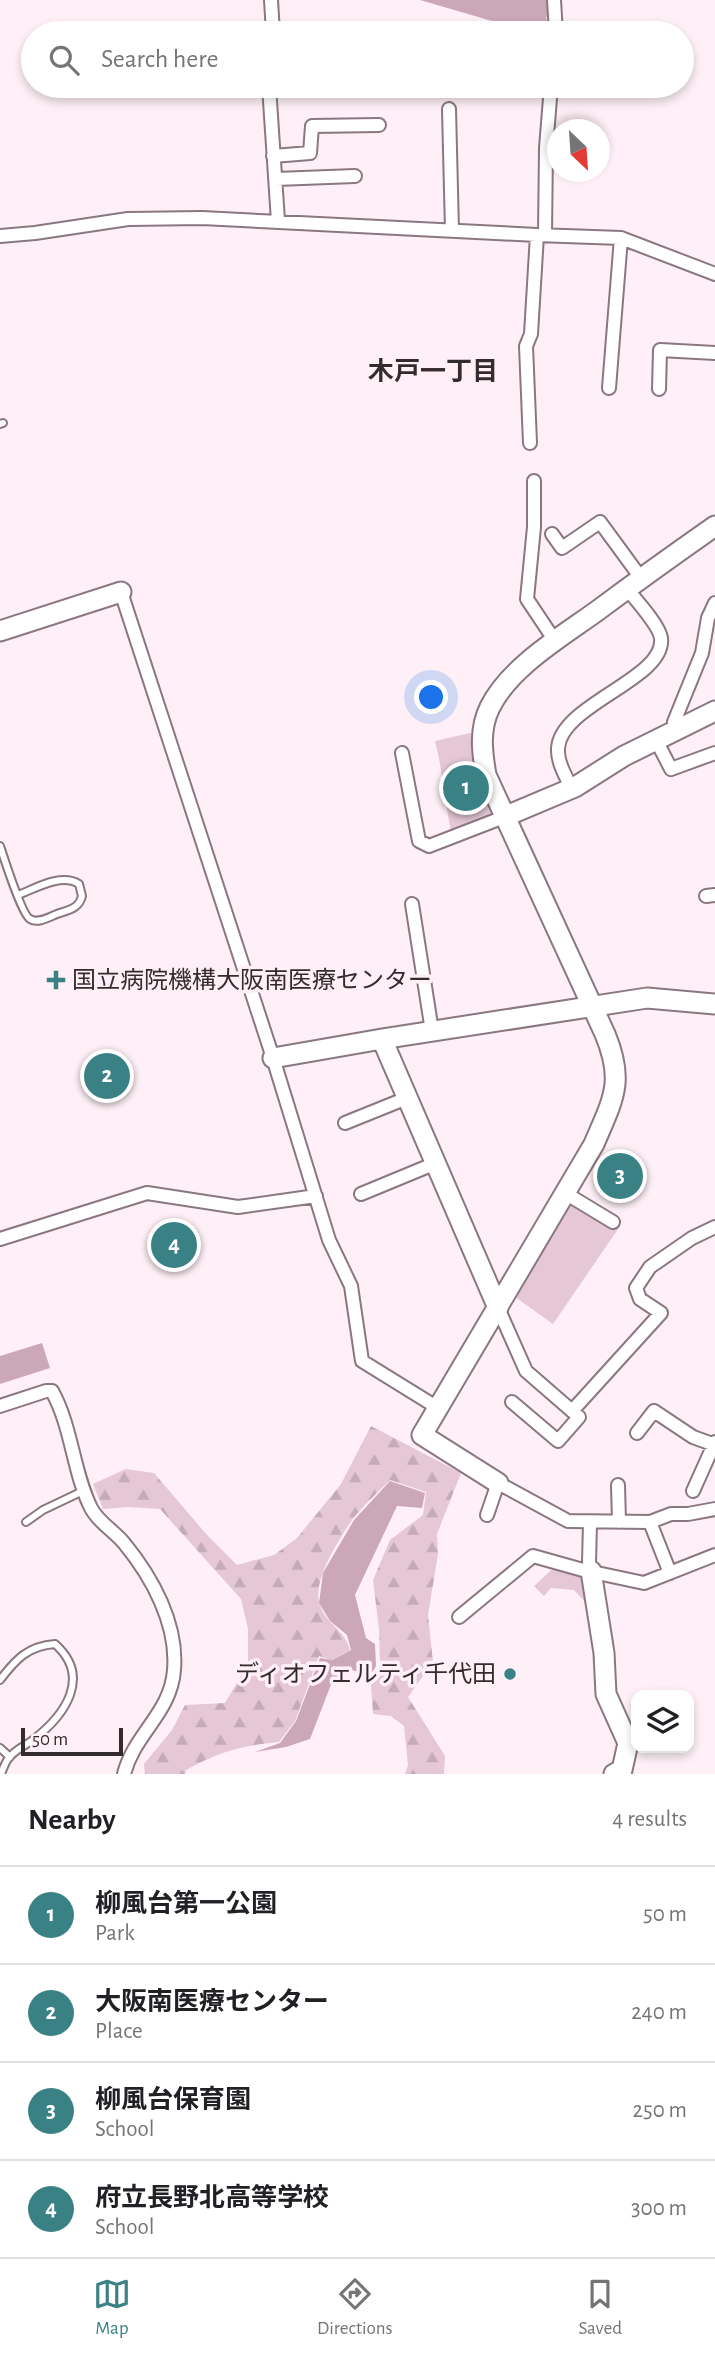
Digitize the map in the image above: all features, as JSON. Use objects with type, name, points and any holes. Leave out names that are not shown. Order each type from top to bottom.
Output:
[{"type":"street","points":[[271,0],[272,21]]},
{"type":"street","points":[[554,0],[555,21]]},
{"type":"street","points":[[270,98],[278,221]]},
{"type":"street","points":[[530,443],[526,346],[531,334],[541,235],[550,98]]},
{"type":"street","points":[[449,110],[452,231]]},
{"type":"street","points":[[273,156],[310,153],[312,126],[379,125]]},
{"type":"street","points":[[276,179],[355,176]]},
{"type":"street","points":[[0,236],[128,219],[278,221],[621,238],[715,274]]},
{"type":"street","points":[[609,388],[621,238]]},
{"type":"street","points":[[659,389],[660,349],[715,353]]},
{"type":"street","points":[[534,481],[534,527],[527,599],[555,641]]},
{"type":"street","points":[[552,534],[562,548],[612,515]]},
{"type":"street","points":[[572,789],[563,772],[558,750],[562,733],[573,720],[645,667],[658,654],[661,639],[600,522]]},
{"type":"street","points":[[715,526],[555,641],[502,687],[488,709],[482,731],[486,775],[614,1058],[616,1080],[610,1106],[594,1144],[422,1435],[498,1483],[568,1521],[650,1522],[671,1514],[715,1509]]},
{"type":"street","points":[[0,631],[121,592],[273,1058],[329,1240],[351,1286],[362,1361],[438,1408]]},
{"type":"street","points":[[675,730],[674,722],[699,660],[708,618],[715,603]]},
{"type":"street","points":[[699,660],[715,653]]},
{"type":"street","points":[[402,754],[419,841],[429,846],[572,789],[624,756],[715,712]]},
{"type":"street","points":[[656,740],[671,769],[715,753]]},
{"type":"street","points":[[412,904],[432,1031]]},
{"type":"street","points":[[273,1058],[647,998],[715,1004]]},
{"type":"street","points":[[382,1039],[526,1371],[579,1417],[558,1441],[512,1402]]},
{"type":"street","points":[[345,1123],[407,1098]]},
{"type":"street","points":[[361,1194],[436,1163]]},
{"type":"street","points":[[0,1239],[147,1193],[238,1207],[316,1196]]},
{"type":"street","points":[[565,1193],[613,1222]]},
{"type":"street","points":[[572,1411],[661,1313],[640,1299],[636,1287],[650,1267],[692,1238],[715,1227]]},
{"type":"street","points":[[0,1406],[52,1391],[93,1512],[123,1542],[145,1571],[159,1597],[174,1647],[174,1672],[160,1714],[131,1752],[124,1774]]},
{"type":"street","points":[[637,1433],[654,1411],[692,1437],[715,1444],[693,1491]]},
{"type":"street","points":[[487,1516],[498,1483]]},
{"type":"street","points":[[618,1485],[619,1522]]},
{"type":"street","points":[[650,1522],[670,1573]]},
{"type":"street","points":[[590,1523],[589,1563],[604,1653],[606,1694],[628,1743],[622,1770],[614,1774]]},
{"type":"street","points":[[458,1617],[491,1596],[534,1556],[645,1583],[715,1555]]},
{"type":"lane","points":[[0,846],[26,917],[39,921],[76,907],[82,896],[79,884],[70,878],[18,895]]},
{"type":"lane","points":[[26,1522],[43,1510],[85,1490]]},
{"type":"lane","points":[[0,1680],[13,1663],[25,1654],[39,1646],[55,1644],[64,1653],[74,1677],[67,1701],[59,1715],[46,1729],[10,1757],[1,1774]]},
{"type":"lane","points":[[0,1748],[10,1757]]},
{"type":"green space","points":[[470,733],[479,740],[502,817],[452,836],[435,741]]},
{"type":"green space","points":[[567,1200],[618,1229],[553,1324],[511,1294]]},
{"type":"green space","points":[[371,1426],[461,1473],[437,1534],[438,1554],[428,1615],[433,1662],[408,1697],[445,1756],[444,1774],[405,1774],[408,1765],[404,1726],[391,1716],[373,1714],[371,1686],[380,1664],[373,1580],[390,1540],[423,1515],[426,1492],[390,1480],[352,1520],[328,1561],[319,1585],[318,1596],[323,1612],[343,1636],[350,1650],[331,1660],[319,1656],[295,1721],[279,1742],[220,1754],[186,1770],[185,1774],[145,1774],[144,1764],[172,1730],[185,1705],[225,1703],[248,1664],[248,1629],[241,1599],[160,1509],[103,1509],[93,1484],[126,1469],[154,1473],[207,1535],[237,1565],[274,1555],[297,1538],[341,1484]]},
{"type":"green space","points":[[557,1565],[589,1573],[590,1607],[574,1590],[551,1588],[544,1596],[534,1586]]},
{"type":"shaded area","points":[[420,0],[547,0],[548,21],[492,21]]},
{"type":"shaded area","points":[[42,1343],[50,1368],[0,1384],[0,1356]]},
{"type":"shaded area","points":[[390,1481],[425,1493],[422,1508],[397,1506],[355,1595],[366,1638],[375,1644],[376,1666],[370,1676],[352,1670],[342,1672],[332,1682],[310,1739],[286,1747],[255,1752],[280,1743],[296,1721],[320,1658],[332,1660],[351,1650],[347,1635],[330,1621],[319,1603],[323,1573],[354,1520]]},
{"type":"place","name":"柳風台第一公園","points":[[466,788]]},
{"type":"place","name":"国立病院機構大阪南医療センター","points":[[56,980]]},
{"type":"place","name":"大阪南医療センター","points":[[107,1076]]},
{"type":"place","name":"柳風台保育園","points":[[620,1176]]},
{"type":"place","name":"府立長野北高等学校","points":[[174,1245]]},
{"type":"place","name":"ディオフェルティ千代田","points":[[510,1674]]},
{"type":"district","name":"木戸一丁目","points":[[433,371]]}]
